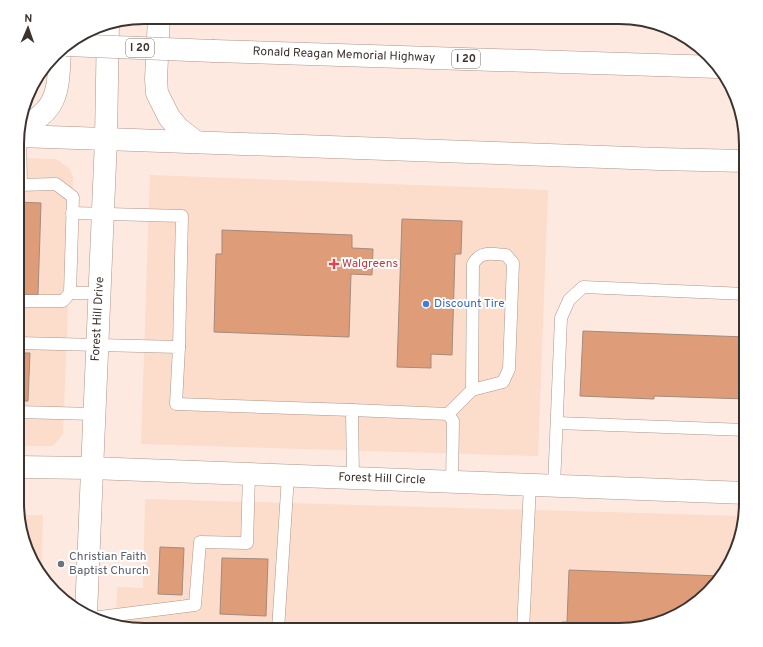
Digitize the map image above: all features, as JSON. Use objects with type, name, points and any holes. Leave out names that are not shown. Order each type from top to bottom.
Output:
[{"type":"main road","points":[[159,24],[156,79],[157,93],[169,117],[178,128],[196,142]]},
{"type":"main road","name":"Forest Hill Drive","points":[[86,608],[106,139],[108,30]]},
{"type":"main road","name":"Ronald Reagan Memorial Highway","points":[[75,45],[711,68]]},
{"type":"main road","points":[[25,129],[37,120],[54,99],[59,80],[60,59]]},
{"type":"main road","points":[[25,134],[106,139],[739,161]]},
{"type":"main road","name":"Forest Hill Circle","points":[[24,467],[91,468],[739,493]]},
{"type":"lane","points":[[24,185],[56,184],[73,197],[70,293],[64,301],[24,301]]},
{"type":"lane","points":[[72,213],[182,216],[176,404],[448,414],[472,390],[503,382],[509,369],[513,263],[506,255],[482,254],[473,264],[472,390]]},
{"type":"lane","points":[[554,486],[561,318],[569,300],[583,287],[739,294]]},
{"type":"lane","points":[[70,293],[99,293]]},
{"type":"lane","points":[[24,343],[179,347]]},
{"type":"lane","points":[[352,410],[353,478]]},
{"type":"lane","points":[[24,412],[94,414]]},
{"type":"lane","points":[[448,414],[453,421],[452,482]]},
{"type":"lane","points":[[557,422],[739,430]]},
{"type":"lane","points":[[104,617],[195,605],[200,542],[247,543],[249,474]]},
{"type":"lane","points":[[278,623],[288,476]]},
{"type":"lane","points":[[524,623],[530,485]]},
{"type":"shaded area","points":[[24,158],[56,159],[69,168],[73,176],[63,434],[53,446],[24,446]]},
{"type":"shaded area","points":[[150,175],[548,190],[538,456],[141,444]]},
{"type":"shaded area","points":[[145,499],[738,516],[733,542],[727,556],[719,570],[704,588],[686,603],[672,611],[650,619],[627,623],[144,623],[116,620],[117,587],[143,588]]},
{"type":"shaded area","points":[[24,515],[43,515],[41,565],[30,542]]},
{"type":"building","points":[[24,202],[41,203],[38,295],[24,294]]},
{"type":"building","name":"Discount Tire","points":[[402,219],[462,221],[461,254],[455,254],[452,355],[431,354],[431,368],[397,367]]},
{"type":"building","name":"Walgreens","points":[[222,230],[352,235],[352,248],[373,249],[372,275],[351,274],[349,337],[214,332],[216,254],[222,254]]},
{"type":"building","points":[[583,331],[739,337],[739,399],[654,396],[654,399],[580,396]]},
{"type":"building","points":[[24,353],[30,353],[28,401],[24,401]]},
{"type":"building","points":[[160,547],[184,548],[182,595],[158,594]]},
{"type":"building","points":[[222,558],[268,559],[266,616],[220,614]]},
{"type":"building","points":[[569,570],[714,576],[704,588],[686,603],[672,611],[650,619],[627,623],[562,623],[567,622]]},
{"type":"place","name":"Walgreens","points":[[334,264]]},
{"type":"place","name":"Discount Tire","points":[[426,304]]},
{"type":"place","name":"Christian Faith Baptist Church","points":[[61,564]]}]
